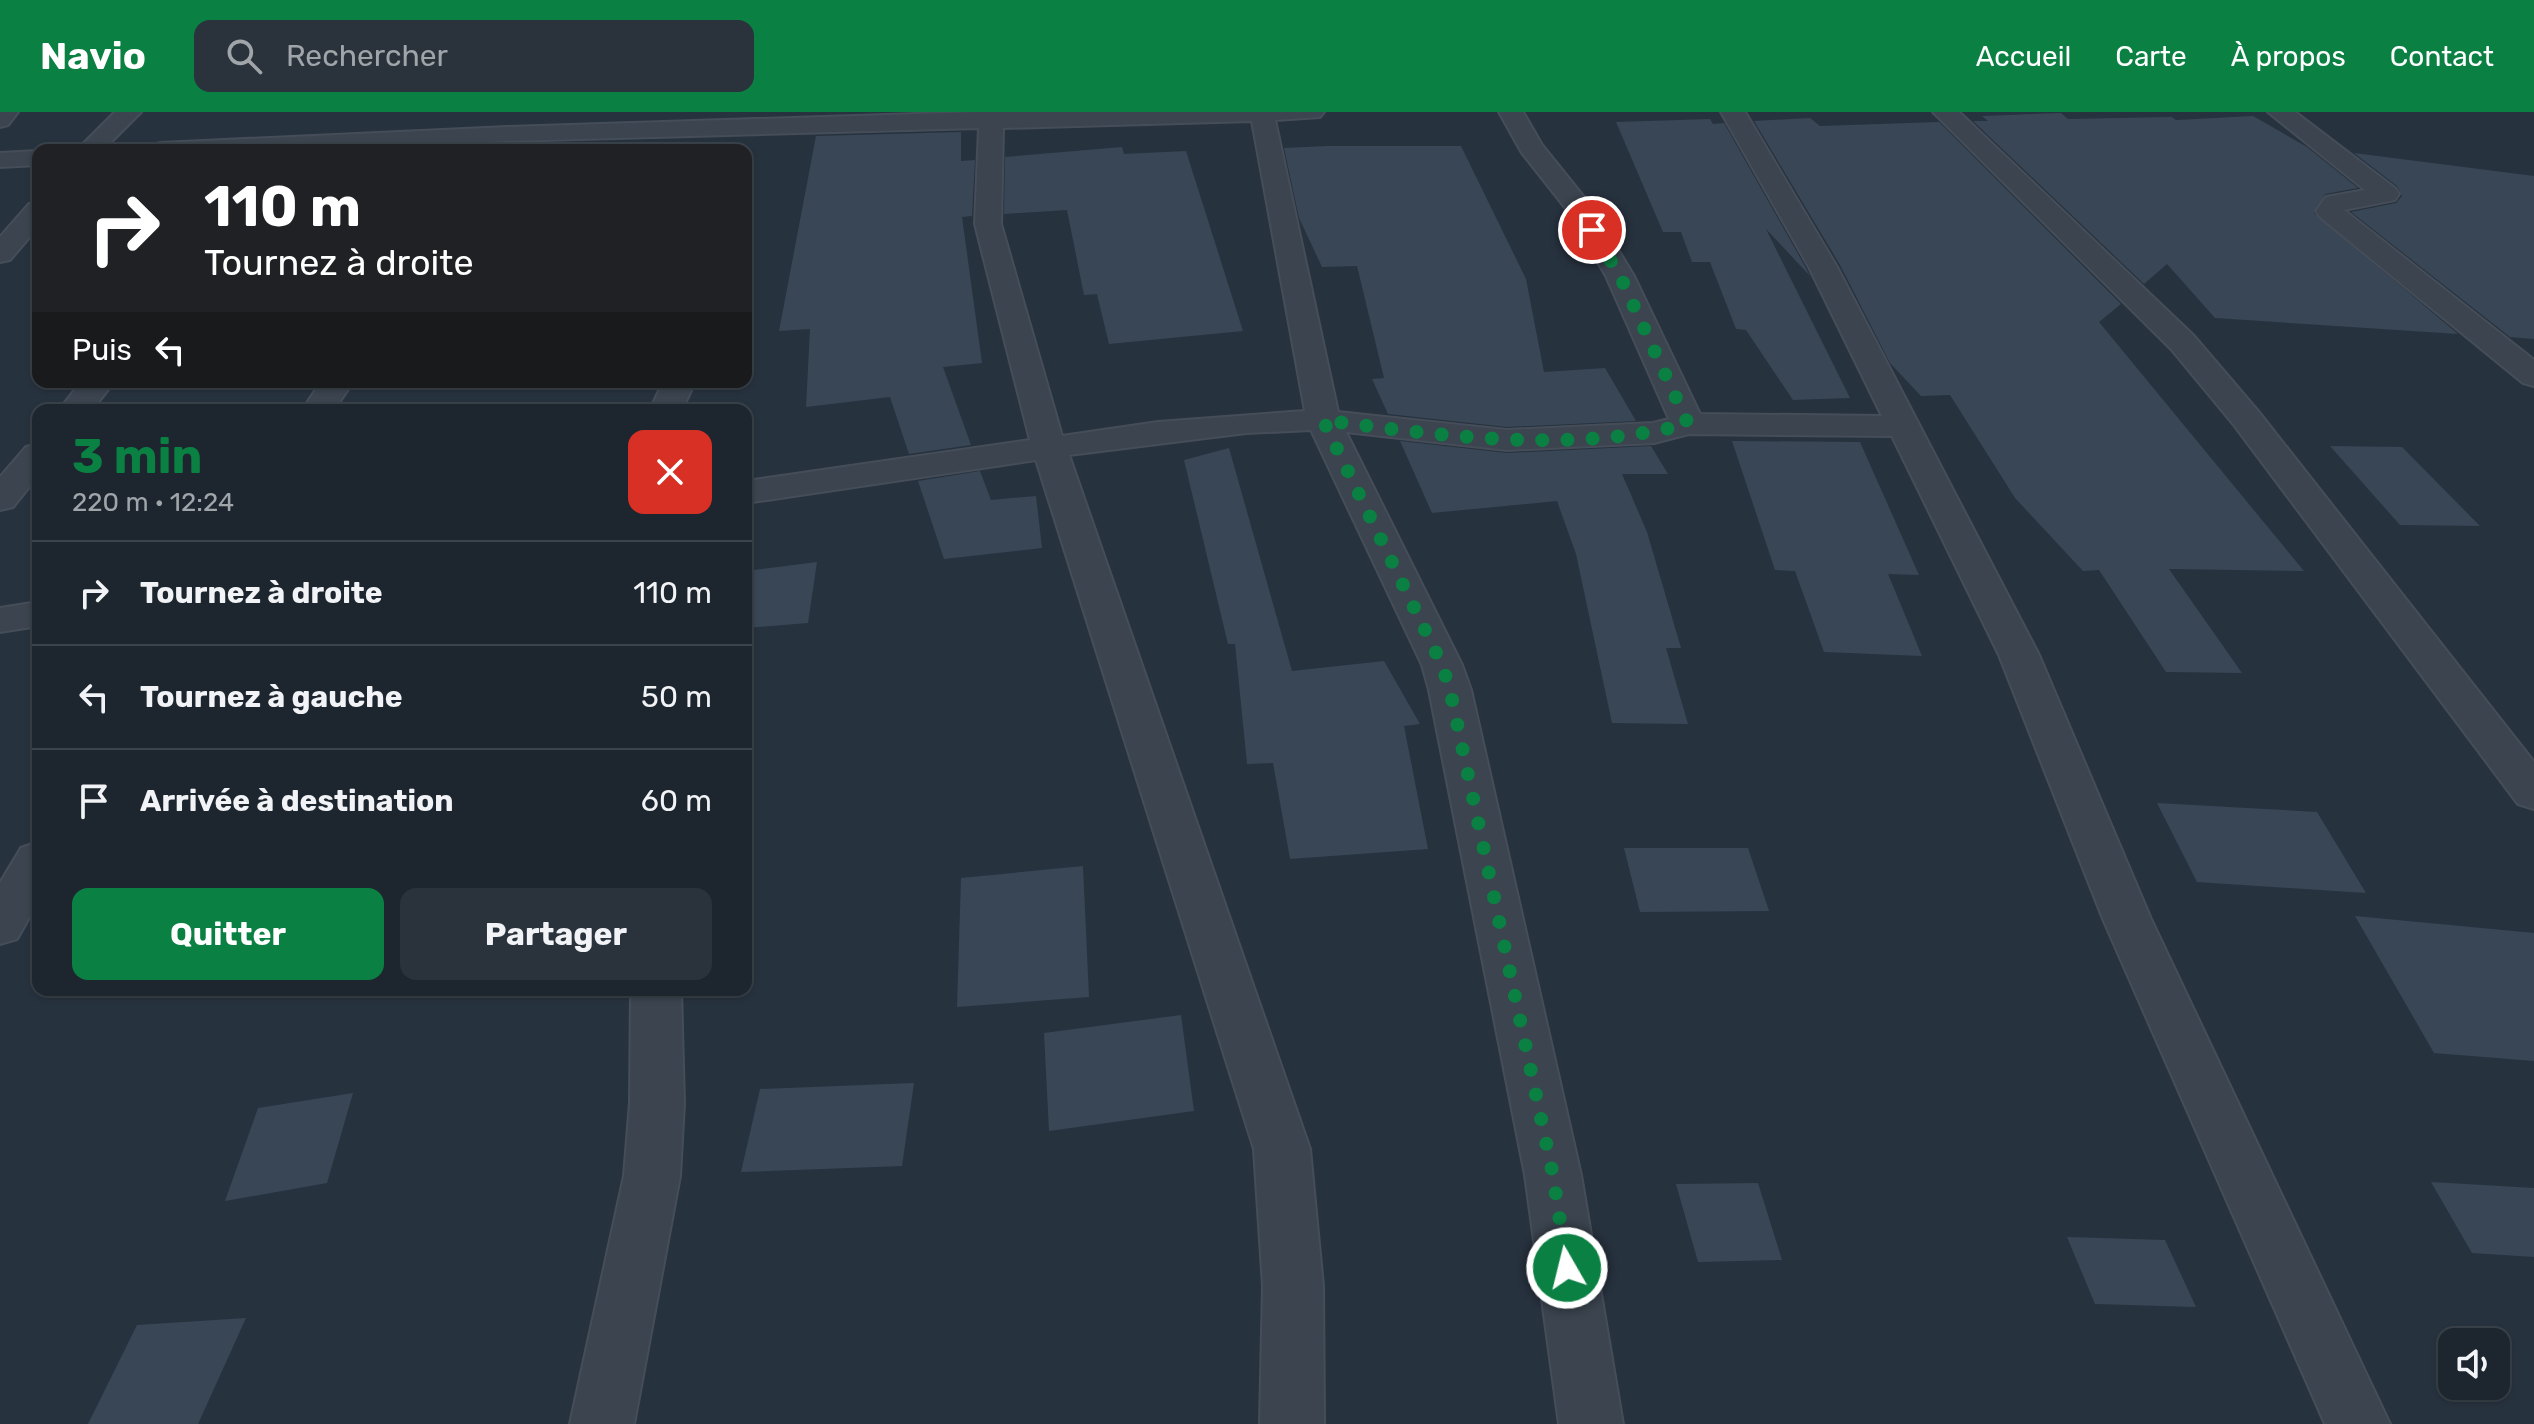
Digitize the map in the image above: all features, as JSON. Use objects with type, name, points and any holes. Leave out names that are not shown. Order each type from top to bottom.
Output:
[{"type":"street","points":[[0,120],[6,112]]},
{"type":"street","points":[[95,144],[129,112]]},
{"type":"street","points":[[502,142],[521,112]]},
{"type":"street","points":[[1262,112],[1323,420],[1442,665],[1450,690],[1553,1175],[1591,1424]]},
{"type":"street","points":[[400,144],[502,142],[991,116],[1312,112]]},
{"type":"street","points":[[1511,112],[1531,148],[1579,207],[1620,276],[1688,424]]},
{"type":"street","points":[[1733,112],[1823,267],[2019,655],[2127,919],[2358,1424]]},
{"type":"street","points":[[1945,112],[2183,343],[2246,418],[2534,793]]},
{"type":"street","points":[[2280,112],[2386,194],[2335,203],[2329,211],[2534,376]]},
{"type":"street","points":[[991,116],[988,224],[1049,448],[1282,1149],[1294,1247],[1297,1334],[1292,1424]]},
{"type":"street","points":[[300,144],[318,122]]},
{"type":"street","points":[[0,160],[32,158]]},
{"type":"street","points":[[0,254],[32,217]]},
{"type":"street","points":[[80,404],[93,388]]},
{"type":"street","points":[[752,491],[1173,430],[1323,420],[1507,440],[1609,437],[1654,433],[1688,424],[1903,426]]},
{"type":"street","points":[[0,499],[32,461]]},
{"type":"street","points":[[0,620],[32,615]]},
{"type":"street","points":[[0,925],[32,870]]},
{"type":"street","points":[[602,1424],[652,1176],[657,1103],[656,996]]},
{"type":"building","points":[[2061,113],[2068,119],[2172,117],[2176,120],[2253,116],[2307,147],[2358,188],[2325,194],[2314,213],[2458,334],[2215,318],[2167,264],[2144,284],[1973,121],[1988,121],[1982,116]]},
{"type":"building","points":[[1810,118],[1820,126],[1939,122],[2121,304],[2099,322],[2304,571],[2169,569],[2242,673],[2166,672],[2099,570],[2083,571],[2015,498],[1950,395],[1921,396],[1890,363],[1840,265],[1754,121]]},
{"type":"building","points":[[1710,119],[1713,124],[1724,123],[1806,268],[1810,276],[1766,229],[1850,398],[1793,400],[1746,330],[1736,329],[1710,262],[1692,262],[1681,232],[1663,232],[1616,122]]},
{"type":"building","points":[[961,132],[961,161],[975,160],[972,216],[962,217],[982,363],[943,367],[971,445],[909,454],[890,397],[806,407],[810,329],[779,331],[816,136]]},
{"type":"building","points":[[1461,146],[1526,279],[1544,372],[1605,368],[1636,421],[1507,427],[1388,414],[1372,379],[1384,378],[1357,266],[1322,267],[1299,218],[1284,148]]},
{"type":"building","points":[[1122,147],[1124,154],[1186,151],[1243,331],[1109,344],[1097,294],[1084,295],[1067,210],[1004,214],[1005,157]]},
{"type":"building","points":[[2354,153],[2534,176],[2534,339],[2510,337],[2351,212],[2396,203],[2402,196],[2397,186]]},
{"type":"building","points":[[1400,441],[1507,453],[1651,446],[1668,474],[1622,474],[1647,532],[1681,648],[1666,648],[1688,724],[1612,723],[1576,554],[1557,501],[1432,513]]},
{"type":"building","points":[[1732,441],[1860,442],[1919,575],[1888,574],[1922,656],[1824,652],[1795,571],[1775,570]]},
{"type":"building","points":[[2330,446],[2402,447],[2480,526],[2400,525]]},
{"type":"building","points":[[1229,448],[1292,671],[1384,661],[1420,724],[1404,726],[1428,849],[1290,859],[1273,763],[1247,764],[1235,644],[1228,644],[1184,460]]},
{"type":"building","points":[[980,471],[991,500],[1036,496],[1042,548],[944,559],[918,481]]},
{"type":"building","points":[[817,562],[808,623],[752,628],[752,570]]},
{"type":"building","points":[[2157,803],[2317,812],[2366,893],[2197,882]]},
{"type":"building","points":[[1624,848],[1748,848],[1769,911],[1640,912]]},
{"type":"building","points":[[1083,866],[1089,997],[957,1007],[961,878]]},
{"type":"building","points":[[2355,916],[2534,933],[2534,1061],[2434,1053]]},
{"type":"building","points":[[1181,1015],[1194,1111],[1049,1131],[1044,1033]]},
{"type":"building","points":[[914,1083],[902,1166],[741,1172],[760,1089]]},
{"type":"building","points":[[353,1093],[327,1183],[225,1201],[258,1108]]},
{"type":"building","points":[[2431,1182],[2534,1188],[2534,1257],[2472,1253]]},
{"type":"building","points":[[1758,1183],[1782,1260],[1698,1262],[1676,1184]]},
{"type":"building","points":[[2067,1237],[2165,1240],[2196,1307],[2095,1304]]},
{"type":"building","points":[[246,1318],[198,1424],[88,1424],[137,1325]]},
{"type":"route","points":[[1567,1268],[1553,1175],[1450,690],[1442,665],[1323,420],[1507,440],[1609,437],[1654,433],[1688,424],[1620,276],[1592,230]]}]
